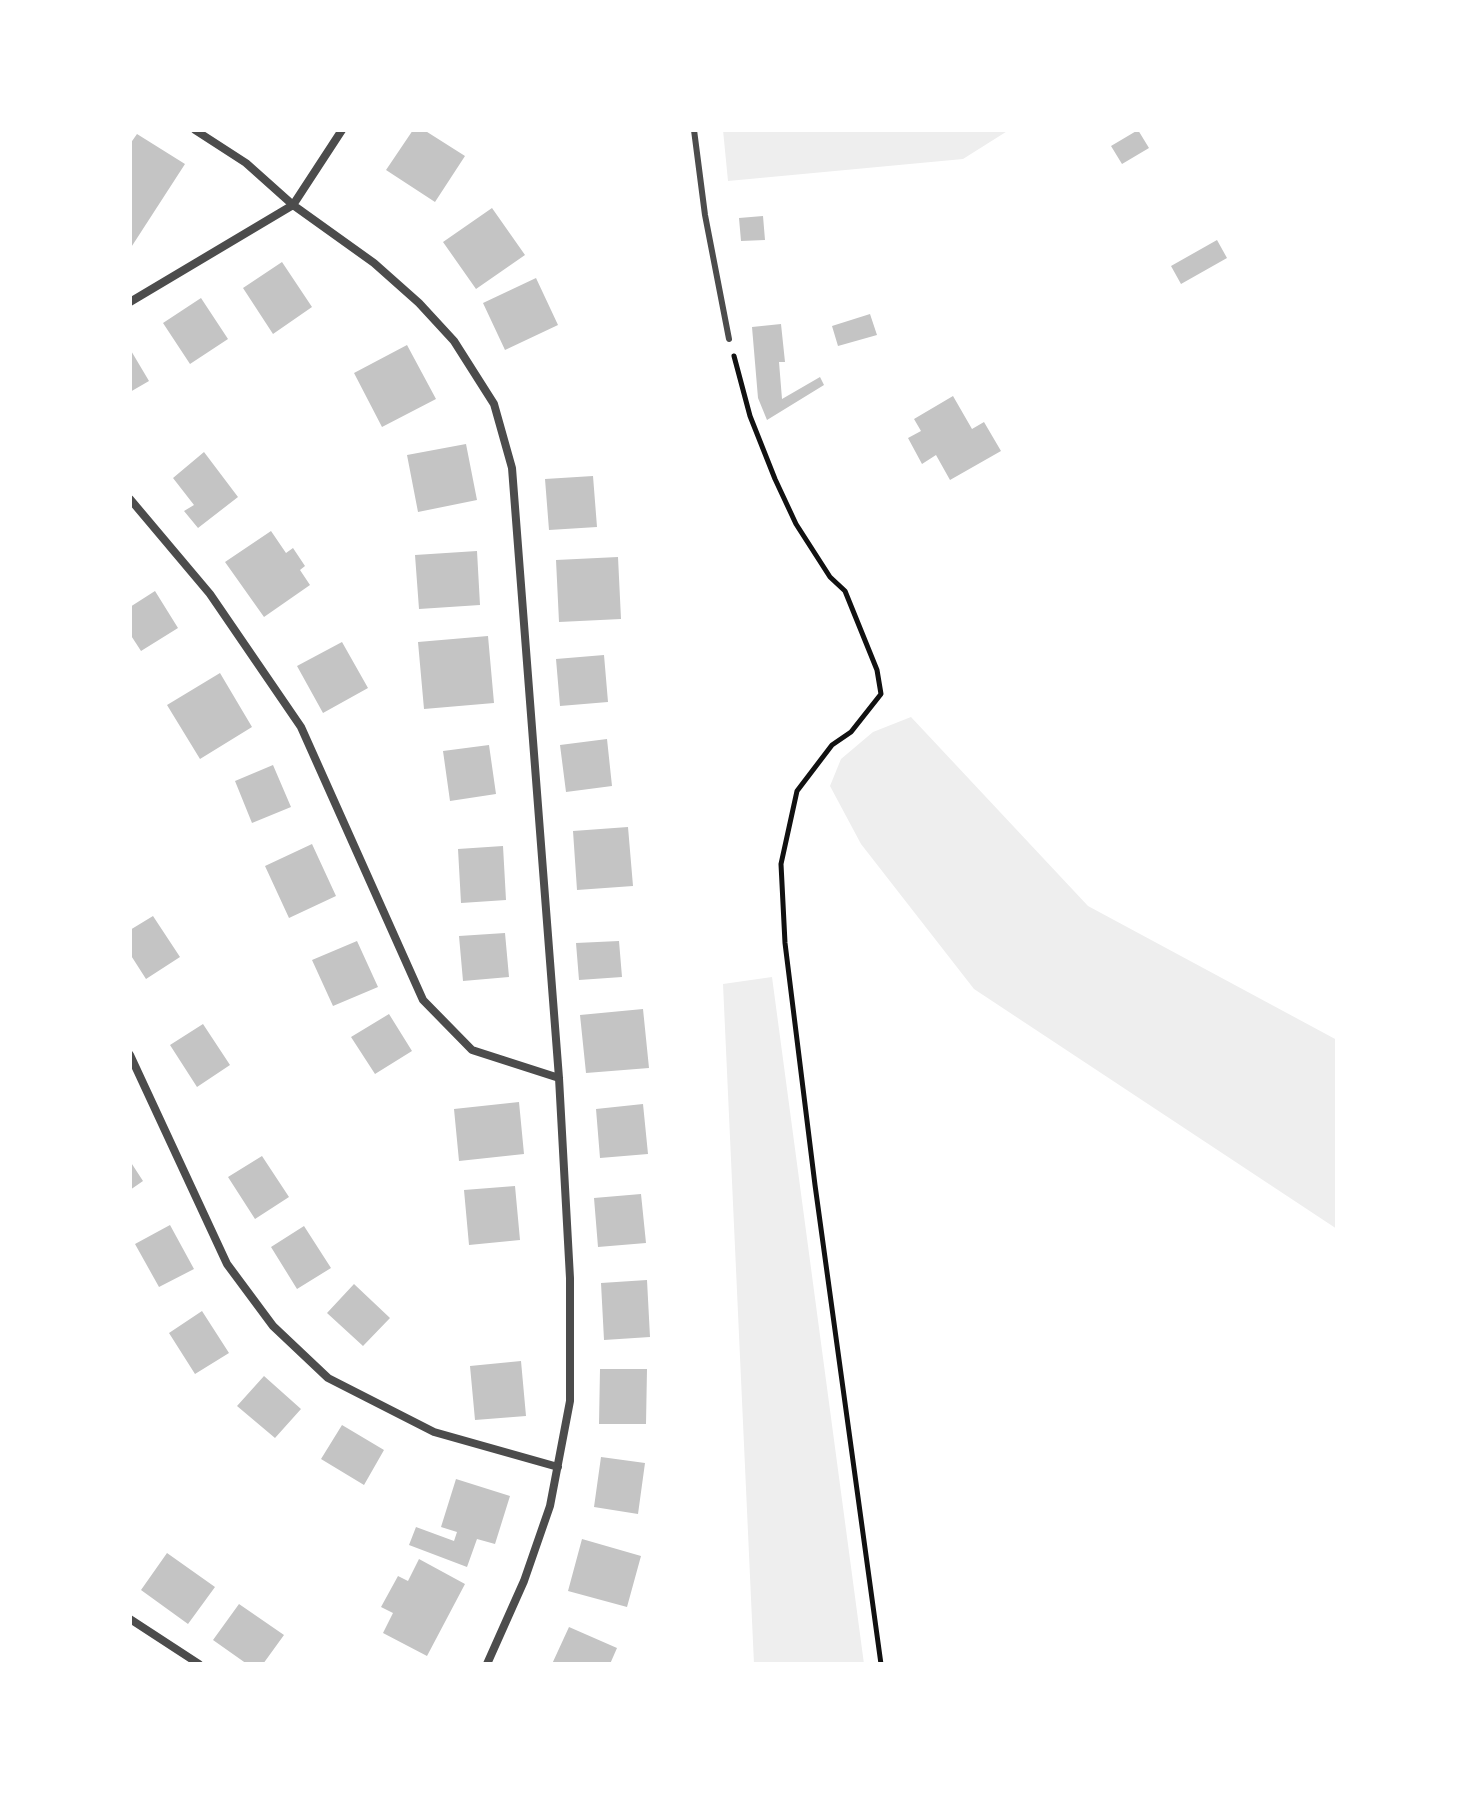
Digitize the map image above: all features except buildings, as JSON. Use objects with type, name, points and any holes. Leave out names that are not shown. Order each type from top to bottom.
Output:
[{"type":"street","points":[[195,130],[246,163],[293,205],[374,263],[419,303],[454,341],[494,404],[512,468],[559,1078],[570,1324],[570,1401],[550,1506],[524,1581],[487,1664]]},
{"type":"street","points":[[130,302],[293,205],[342,130]]},
{"type":"street","points":[[130,499],[210,594],[301,727],[423,1000],[472,1050],[559,1078]]},
{"type":"street","points":[[130,1055],[227,1264],[273,1326],[328,1378],[434,1432],[558,1467]]},
{"type":"street","points":[[130,1619],[199,1664]]},
{"type":"lane","points":[[694,130],[705,215],[729,339]]},
{"type":"path","points":[[729,339],[750,416],[775,479],[796,524],[830,577],[845,591],[877,670],[881,694],[851,732],[832,745],[797,791],[781,864],[785,943],[811,1155],[881,1664]]},
{"type":"shaded area","points":[[723,130],[1009,130],[963,159],[728,181]]},
{"type":"shaded area","points":[[911,717],[1088,906],[1337,1040],[1337,1229],[974,989],[861,844],[830,786],[841,759],[873,732]]},
{"type":"shaded area","points":[[772,977],[864,1664],[754,1664],[723,984]]}]
